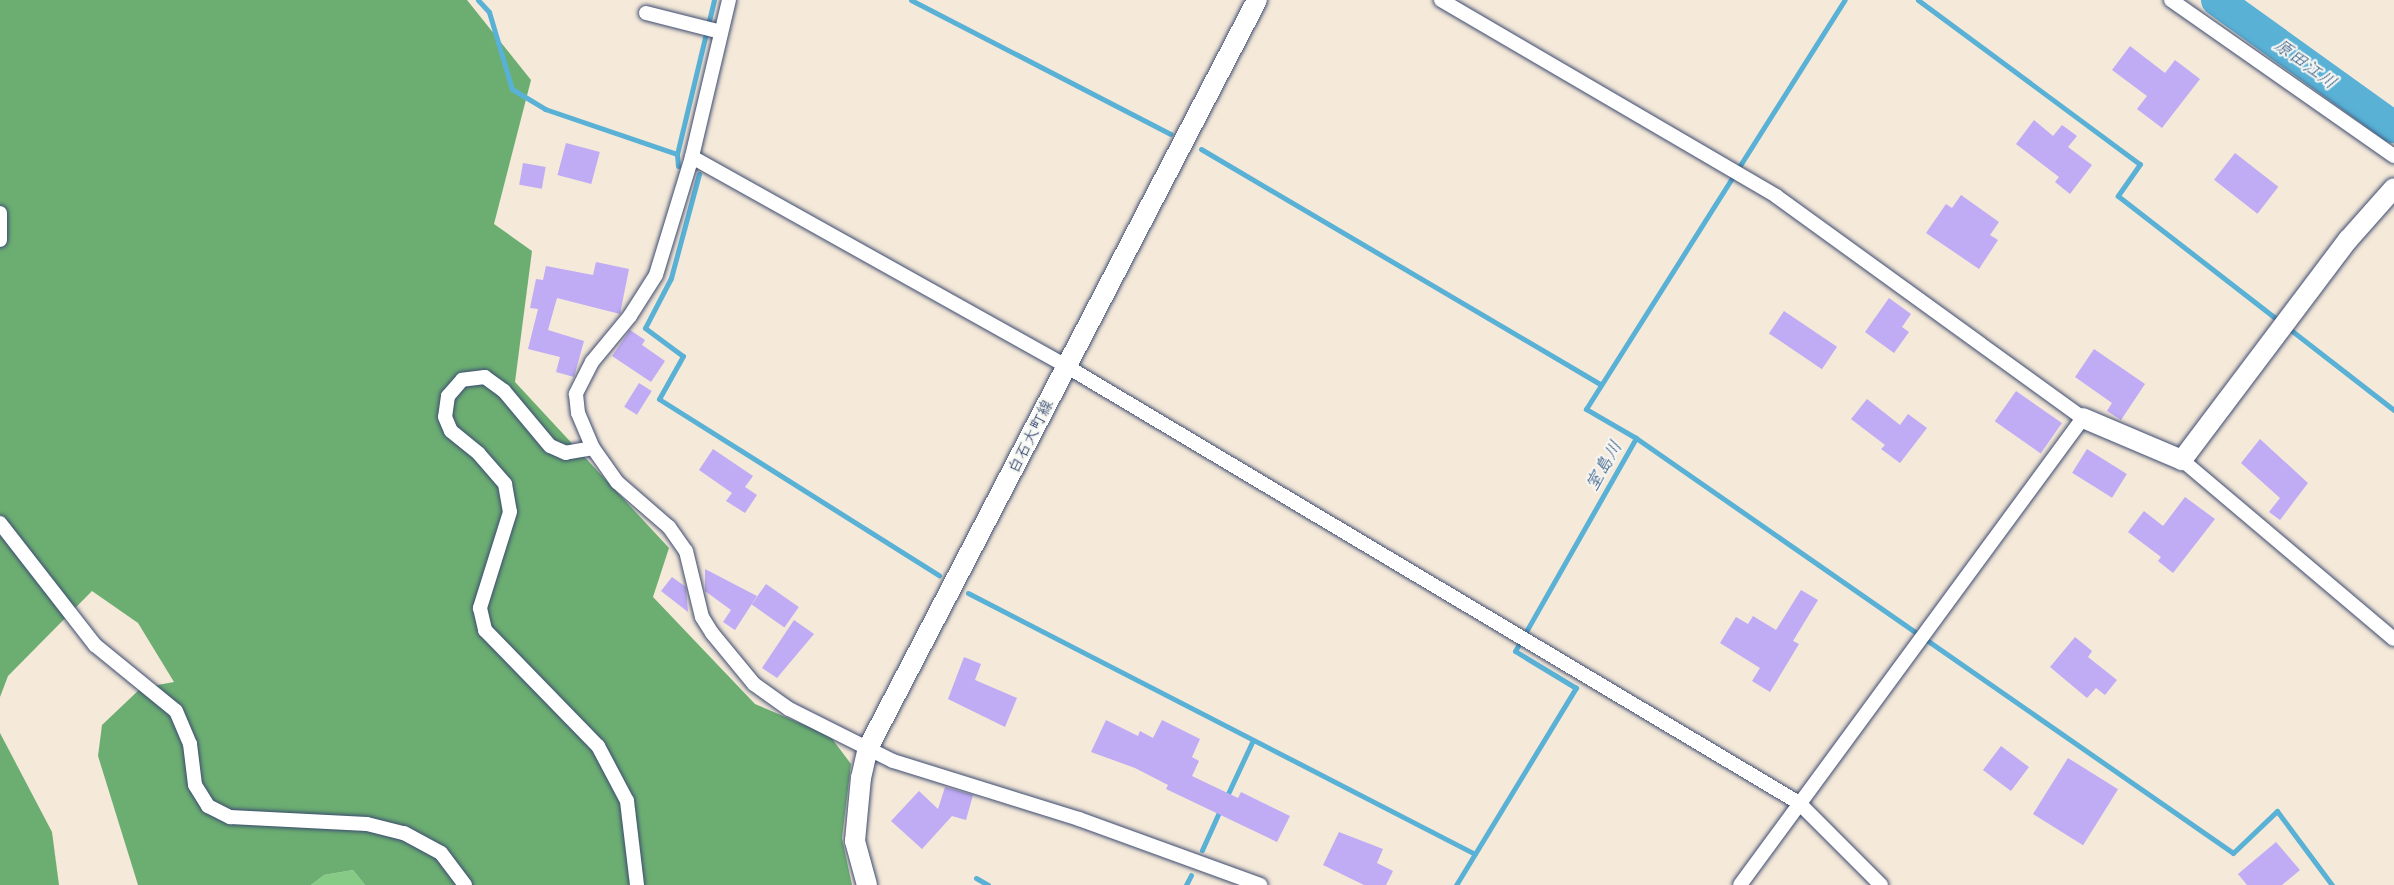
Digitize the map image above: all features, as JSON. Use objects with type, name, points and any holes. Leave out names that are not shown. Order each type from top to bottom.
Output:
[{"type":"main road","name":"白石大町線","points":[[867,885],[855,841],[861,778],[868,748],[1257,0]]},
{"type":"main road","points":[[2083,418],[2182,460],[2284,324],[2394,188]]},
{"type":"street","points":[[729,0],[710,30],[692,157],[656,275],[630,316],[592,363],[576,394],[578,413],[593,448],[617,482],[669,527],[686,551],[702,617],[754,684],[789,710],[893,761],[1079,819],[1260,885]]},
{"type":"street","points":[[1441,0],[1746,178],[2083,418],[1924,638],[1740,885]]},
{"type":"street","points":[[2171,0],[2394,156]]},
{"type":"street","points":[[646,13],[710,30]]},
{"type":"street","points":[[692,157],[1066,366],[1799,803],[1881,885]]},
{"type":"street","points":[[0,213],[0,240]]},
{"type":"street","points":[[593,448],[566,453],[550,446],[504,391],[485,377],[462,380],[448,396],[445,417],[451,431],[479,454],[505,484],[510,512],[480,608],[485,630],[598,746],[627,801],[637,885]]},
{"type":"street","points":[[2182,460],[2394,639]]},
{"type":"street","points":[[0,523],[95,645],[176,711],[190,744],[195,785],[207,806],[230,817],[368,824],[404,833],[441,854],[465,885]]},
{"type":"green space","points":[[0,0],[467,0],[531,80],[494,224],[532,251],[515,382],[669,548],[653,597],[755,704],[830,736],[851,764],[842,838],[852,885],[365,885],[353,870],[324,875],[311,885],[138,885],[98,756],[102,725],[141,688],[174,682],[138,623],[92,591],[8,676],[0,697]]},
{"type":"green space","points":[[0,733],[52,832],[59,885],[0,885]]},
{"type":"green space","points":[[353,870],[365,885],[311,885],[324,875]]},
{"type":"building","points":[[2130,46],[2165,73],[2175,60],[2200,79],[2162,128],[2137,109],[2147,96],[2112,70]]},
{"type":"building","points":[[2034,120],[2053,136],[2062,125],[2077,136],[2068,147],[2092,165],[2070,194],[2055,182],[2059,177],[2016,144]]},
{"type":"building","points":[[566,143],[600,152],[591,184],[557,175]]},
{"type":"building","points":[[2235,153],[2278,187],[2257,214],[2214,180]]},
{"type":"building","points":[[523,163],[546,167],[542,189],[519,185]]},
{"type":"building","points":[[1961,195],[1999,222],[1990,235],[1998,240],[1979,269],[1926,233],[1946,204],[1952,208]]},
{"type":"building","points":[[596,262],[629,269],[620,314],[557,298],[548,330],[584,341],[574,377],[556,372],[560,357],[528,349],[538,309],[530,308],[536,279],[543,280],[546,266],[593,275]]},
{"type":"building","points":[[1889,298],[1911,314],[1902,327],[1909,332],[1894,353],[1865,332]]},
{"type":"building","points":[[1784,311],[1837,347],[1822,369],[1769,333]]},
{"type":"building","points":[[630,330],[645,340],[642,345],[665,361],[651,382],[612,356]]},
{"type":"building","points":[[2094,349],[2145,384],[2121,420],[2107,411],[2112,403],[2075,377]]},
{"type":"building","points":[[639,383],[652,391],[637,415],[624,407]]},
{"type":"building","points":[[2016,391],[2062,423],[2041,453],[1995,421]]},
{"type":"building","points":[[1867,399],[1900,425],[1908,414],[1927,428],[1900,463],[1881,449],[1885,445],[1851,419]]},
{"type":"building","points":[[2260,439],[2308,483],[2280,520],[2269,512],[2280,498],[2241,463]]},
{"type":"building","points":[[713,449],[753,476],[745,487],[757,495],[745,513],[726,501],[732,493],[699,470]]},
{"type":"building","points":[[2087,449],[2127,474],[2112,498],[2072,473]]},
{"type":"building","points":[[2185,497],[2215,519],[2173,573],[2158,561],[2161,557],[2128,532],[2144,511],[2163,526]]},
{"type":"building","points":[[705,569],[757,596],[735,630],[723,622],[731,610],[705,591]]},
{"type":"building","points":[[672,577],[686,587],[688,612],[661,591]]},
{"type":"building","points":[[766,584],[799,607],[784,627],[752,604]]},
{"type":"building","points":[[1801,590],[1818,600],[1793,641],[1799,644],[1770,692],[1752,681],[1760,668],[1720,643],[1736,617],[1748,624],[1753,616],[1776,630]]},
{"type":"building","points":[[794,620],[814,634],[777,678],[762,668]]},
{"type":"building","points":[[2075,637],[2092,651],[2088,657],[2117,680],[2105,695],[2096,688],[2087,698],[2050,667]]},
{"type":"building","points":[[964,657],[981,664],[975,680],[1017,698],[1005,727],[948,699]]},
{"type":"building","points":[[1106,720],[1138,736],[1140,731],[1153,738],[1162,720],[1200,739],[1192,757],[1199,761],[1192,776],[1238,798],[1241,792],[1290,816],[1277,842],[1166,789],[1168,785],[1135,768],[1091,752]]},
{"type":"building","points":[[2001,746],[2029,767],[2011,791],[1983,770]]},
{"type":"building","points":[[2068,758],[2118,789],[2083,845],[2033,814]]},
{"type":"building","points":[[945,787],[973,795],[966,820],[952,816],[922,849],[891,821],[919,791],[938,809]]},
{"type":"building","points":[[1339,832],[1383,849],[1377,863],[1393,871],[1386,885],[1364,885],[1323,865]]},
{"type":"building","points":[[2276,842],[2300,870],[2282,885],[2247,885],[2238,874]]},
{"type":"waterway","points":[[478,0],[489,12],[512,89],[545,109],[677,154]]},
{"type":"waterway","points":[[678,166],[677,154],[714,0]]},
{"type":"waterway","points":[[911,0],[1171,134]]},
{"type":"waterway","name":"室島川","points":[[1456,885],[1576,688],[1515,651],[1636,438],[1586,409],[1845,0]]},
{"type":"waterway","points":[[1918,0],[2140,164],[2118,196],[2394,410]]},
{"type":"waterway","name":"原田江川","points":[[2217,0],[2394,127]]},
{"type":"waterway","points":[[1201,149],[1601,385]]},
{"type":"waterway","points":[[699,174],[671,278],[645,328],[683,356],[659,399],[939,575]]},
{"type":"waterway","points":[[1636,438],[2233,853],[2277,811],[2332,885]]},
{"type":"waterway","points":[[968,593],[1475,854]]},
{"type":"waterway","points":[[1225,800],[1253,740]]},
{"type":"waterway","points":[[1202,850],[1221,808]]},
{"type":"waterway","points":[[1186,885],[1191,875]]},
{"type":"waterway","points":[[976,878],[988,885]]}]
